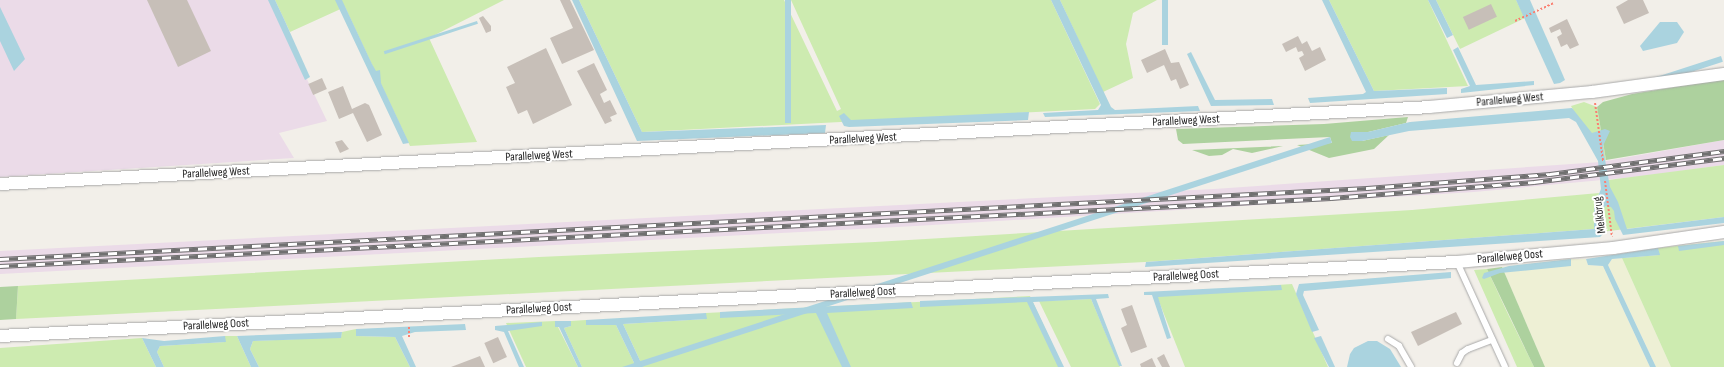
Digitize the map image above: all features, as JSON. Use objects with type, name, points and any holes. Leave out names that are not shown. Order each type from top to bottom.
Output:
[{"type":"street","name":"Parallelweg West","points":[[0,184],[1429,107],[1592,92],[1724,74]]},
{"type":"street","name":"Parallelweg Oost","points":[[0,336],[1457,262],[1613,248],[1724,232]]},
{"type":"lane","points":[[1457,262],[1505,367]]},
{"type":"lane","points":[[1388,339],[1399,346],[1411,367]]},
{"type":"lane","points":[[1457,363],[1462,352],[1492,340]]},
{"type":"path","points":[[1514,21],[1554,3]]},
{"type":"path","points":[[1594,100],[1603,161]]},
{"type":"path","name":"Melkbrug","points":[[1605,181],[1613,248]]},
{"type":"path","points":[[409,324],[409,339]]},
{"type":"shaded area","points":[[0,0],[269,0],[327,121],[279,133],[294,158],[0,177]]},
{"type":"shaded area","points":[[1724,140],[1724,165],[1645,176],[1474,192],[916,226],[0,274],[0,251],[1214,189],[1601,162]]},
{"type":"green space","points":[[275,0],[504,0],[429,38],[477,142],[410,146],[345,7],[290,32]]},
{"type":"green space","points":[[579,0],[784,0],[837,111],[841,109],[791,0],[1051,0],[1100,104],[1095,109],[642,132]]},
{"type":"green space","points":[[1060,0],[1157,0],[1133,13],[1126,44],[1133,78],[1103,92]]},
{"type":"green space","points":[[1329,0],[1428,0],[1468,86],[1374,91]]},
{"type":"green space","points":[[1436,0],[1516,0],[1525,18],[1460,49]]},
{"type":"green space","points":[[1724,79],[1724,140],[1606,160],[1597,107],[1603,102],[1632,94]]},
{"type":"green space","points":[[1584,102],[1597,107],[1606,160],[1601,162],[1571,106]]},
{"type":"green space","points":[[1408,117],[1406,123],[1368,132],[1351,132],[1362,141],[1389,135],[1374,149],[1329,158],[1297,145],[1332,143],[1330,137],[1183,144],[1178,140],[1176,129],[1324,124]]},
{"type":"green space","points":[[1283,146],[1252,153],[1233,149],[1222,155],[1209,156],[1192,150]]},
{"type":"green space","points":[[1724,165],[1724,217],[1601,232],[1600,203],[1608,180]]},
{"type":"green space","points":[[1599,193],[1594,206],[1594,229],[1145,262],[16,319],[18,286],[539,257],[875,242],[1412,210]]},
{"type":"green space","points":[[1724,241],[1724,367],[1671,367],[1622,258],[1659,255],[1658,248]]},
{"type":"green space","points":[[1622,258],[1671,367],[1656,367],[1608,265],[1612,259]]},
{"type":"green space","points":[[1571,259],[1586,259],[1588,265],[1603,266],[1650,367],[1545,367],[1502,267]]},
{"type":"green space","points":[[1502,267],[1545,367],[1534,367],[1487,269]]},
{"type":"green space","points":[[1487,269],[1534,367],[1517,367],[1474,270]]},
{"type":"green space","points":[[1292,284],[1328,367],[1185,367],[1156,294]]},
{"type":"green space","points":[[18,286],[16,319],[0,320],[0,287]]},
{"type":"green space","points":[[1030,296],[1063,367],[643,367],[623,324],[706,319],[706,313]]},
{"type":"green space","points":[[1091,299],[1120,367],[1071,367],[1039,301]]},
{"type":"green space","points":[[586,320],[586,325],[616,325],[636,367],[582,367],[564,328],[571,326],[571,321]]},
{"type":"green space","points":[[555,321],[578,367],[526,367],[506,323]]},
{"type":"green space","points":[[356,329],[356,336],[395,337],[410,367],[259,367],[250,349],[253,341],[341,337],[342,332]]},
{"type":"green space","points":[[225,336],[237,336],[251,367],[164,367],[157,352],[160,346],[225,342]]},
{"type":"green space","points":[[142,338],[156,367],[0,367],[0,348]]},
{"type":"water","points":[[268,0],[275,0],[284,19],[310,77],[305,80]]},
{"type":"water","points":[[335,0],[342,0],[372,64],[376,71],[380,70],[381,83],[409,143],[403,144]]},
{"type":"water","points":[[572,0],[579,0],[642,132],[826,125],[825,133],[637,141]]},
{"type":"water","points":[[785,0],[791,0],[791,123],[785,123]]},
{"type":"water","points":[[1051,0],[1060,0],[1111,107],[1115,110],[1198,106],[1200,111],[1045,117],[1043,113],[1098,110],[1101,105]]},
{"type":"water","points":[[1162,0],[1168,0],[1168,45],[1162,45]]},
{"type":"water","points":[[1322,0],[1329,0],[1374,91],[1447,88],[1447,94],[1310,103],[1308,98],[1363,94],[1366,92]]},
{"type":"water","points":[[1428,0],[1436,0],[1453,35],[1447,38]]},
{"type":"water","points":[[1516,0],[1530,0],[1565,80],[1560,83],[1554,84]]},
{"type":"water","points":[[0,7],[25,59],[14,71],[0,41]]},
{"type":"water","points":[[477,21],[478,24],[385,54],[384,51]]},
{"type":"water","points":[[1660,22],[1677,22],[1684,32],[1677,43],[1643,51],[1640,46]]},
{"type":"water","points":[[1458,47],[1476,85],[1534,81],[1534,85],[1461,93],[1461,89],[1470,86],[1453,50]]},
{"type":"water","points":[[1191,52],[1215,100],[1272,99],[1274,105],[1211,106],[1187,54]]},
{"type":"water","points":[[1721,56],[1723,62],[1638,89],[1636,84]]},
{"type":"water","points":[[1572,108],[1592,133],[1605,129],[1610,131],[1603,146],[1604,154],[1610,187],[1618,202],[1627,229],[1724,217],[1724,223],[1623,235],[1615,219],[1614,211],[1611,207],[1605,206],[1603,211],[1603,234],[1600,237],[1145,267],[1146,262],[1594,229],[1594,206],[1601,189],[1598,161],[1576,122],[1569,118],[1409,131],[1362,141],[1352,141],[1350,137],[1351,132],[1368,132],[1410,122]]},
{"type":"water","points":[[1029,112],[1028,120],[849,127],[844,126],[839,116],[844,113],[851,120]]},
{"type":"water","points":[[1330,137],[1332,143],[642,367],[622,367]]},
{"type":"water","points":[[1724,241],[1724,245],[1679,251],[1678,246]]},
{"type":"water","points":[[1658,248],[1660,255],[1612,259],[1608,265],[1656,367],[1650,367],[1603,266],[1588,265],[1586,259]]},
{"type":"water","points":[[1571,259],[1571,266],[1500,273],[1484,279],[1482,278],[1484,273],[1509,266]]},
{"type":"water","points":[[1451,272],[1451,278],[1304,291],[1303,295],[1319,330],[1312,332],[1296,294],[1299,284]]},
{"type":"water","points":[[1281,285],[1282,290],[1158,297],[1171,338],[1167,339],[1152,295],[1144,295],[1144,292]]},
{"type":"water","points":[[1108,294],[1109,298],[1096,299],[1122,366],[1119,366],[1091,299],[1033,302],[1064,367],[1058,367],[1027,302],[920,307],[920,301]]},
{"type":"water","points":[[911,302],[913,308],[827,313],[851,367],[842,367],[816,313],[720,318],[720,312]]},
{"type":"water","points":[[706,313],[707,319],[623,324],[643,367],[636,367],[616,325],[586,325],[586,320]]},
{"type":"water","points":[[555,321],[571,321],[571,326],[564,328],[582,367],[578,367],[559,327],[555,327]]},
{"type":"water","points":[[542,322],[542,326],[508,331],[524,367],[519,367],[504,332],[495,330],[495,326]]},
{"type":"water","points":[[465,324],[466,330],[415,332],[402,336],[416,367],[410,367],[395,337],[356,336],[356,329]]},
{"type":"water","points":[[342,332],[341,338],[253,341],[250,349],[259,367],[251,367],[237,336]]},
{"type":"water","points":[[225,336],[226,342],[160,346],[157,352],[164,367],[156,367],[142,338],[164,341]]},
{"type":"water","points":[[1321,336],[1335,367],[1329,367],[1314,338]]},
{"type":"water","points":[[1368,341],[1377,341],[1390,349],[1401,367],[1347,367],[1350,354],[1354,348]]},
{"type":"building","points":[[147,0],[187,0],[211,51],[178,67]]},
{"type":"building","points":[[560,0],[570,0],[594,50],[562,64],[550,38],[573,28]]},
{"type":"building","points":[[1628,0],[1643,0],[1649,13],[1624,24],[1616,7]]},
{"type":"building","points":[[1491,4],[1497,17],[1469,30],[1463,17]]},
{"type":"building","points":[[483,16],[491,26],[491,31],[486,33],[479,18]]},
{"type":"building","points":[[1567,19],[1579,45],[1570,49],[1567,44],[1561,47],[1557,37],[1562,34],[1560,29],[1551,33],[1549,28]]},
{"type":"building","points":[[1298,36],[1302,44],[1307,41],[1312,51],[1320,47],[1326,60],[1305,71],[1299,58],[1304,55],[1302,51],[1298,52],[1296,47],[1286,52],[1282,44]]},
{"type":"building","points":[[546,48],[572,105],[533,124],[527,110],[518,114],[506,87],[515,83],[507,67]]},
{"type":"building","points":[[1165,49],[1171,63],[1179,62],[1189,85],[1180,89],[1176,79],[1171,81],[1164,65],[1147,73],[1141,60]]},
{"type":"building","points":[[594,63],[607,90],[600,94],[604,103],[610,100],[617,114],[610,117],[612,121],[605,124],[577,71]]},
{"type":"building","points":[[322,78],[327,89],[313,95],[308,84]]},
{"type":"building","points":[[343,86],[352,109],[365,103],[369,105],[382,135],[367,142],[353,113],[339,119],[328,92]]},
{"type":"building","points":[[342,140],[349,149],[340,153],[335,142]]},
{"type":"building","points":[[1132,305],[1147,347],[1131,353],[1121,328],[1127,325],[1121,309]]},
{"type":"building","points":[[1456,312],[1462,324],[1418,346],[1411,332]]},
{"type":"building","points":[[498,337],[507,357],[493,363],[484,343]]},
{"type":"building","points":[[1164,354],[1170,367],[1162,367],[1157,358]]},
{"type":"building","points":[[480,356],[485,367],[451,367]]},
{"type":"building","points":[[1152,358],[1156,367],[1141,367],[1140,364]]},
{"type":"railway","points":[[0,259],[1367,188],[1550,174],[1724,151]]},
{"type":"railway","points":[[0,266],[1331,198],[1534,182],[1724,158]]}]
